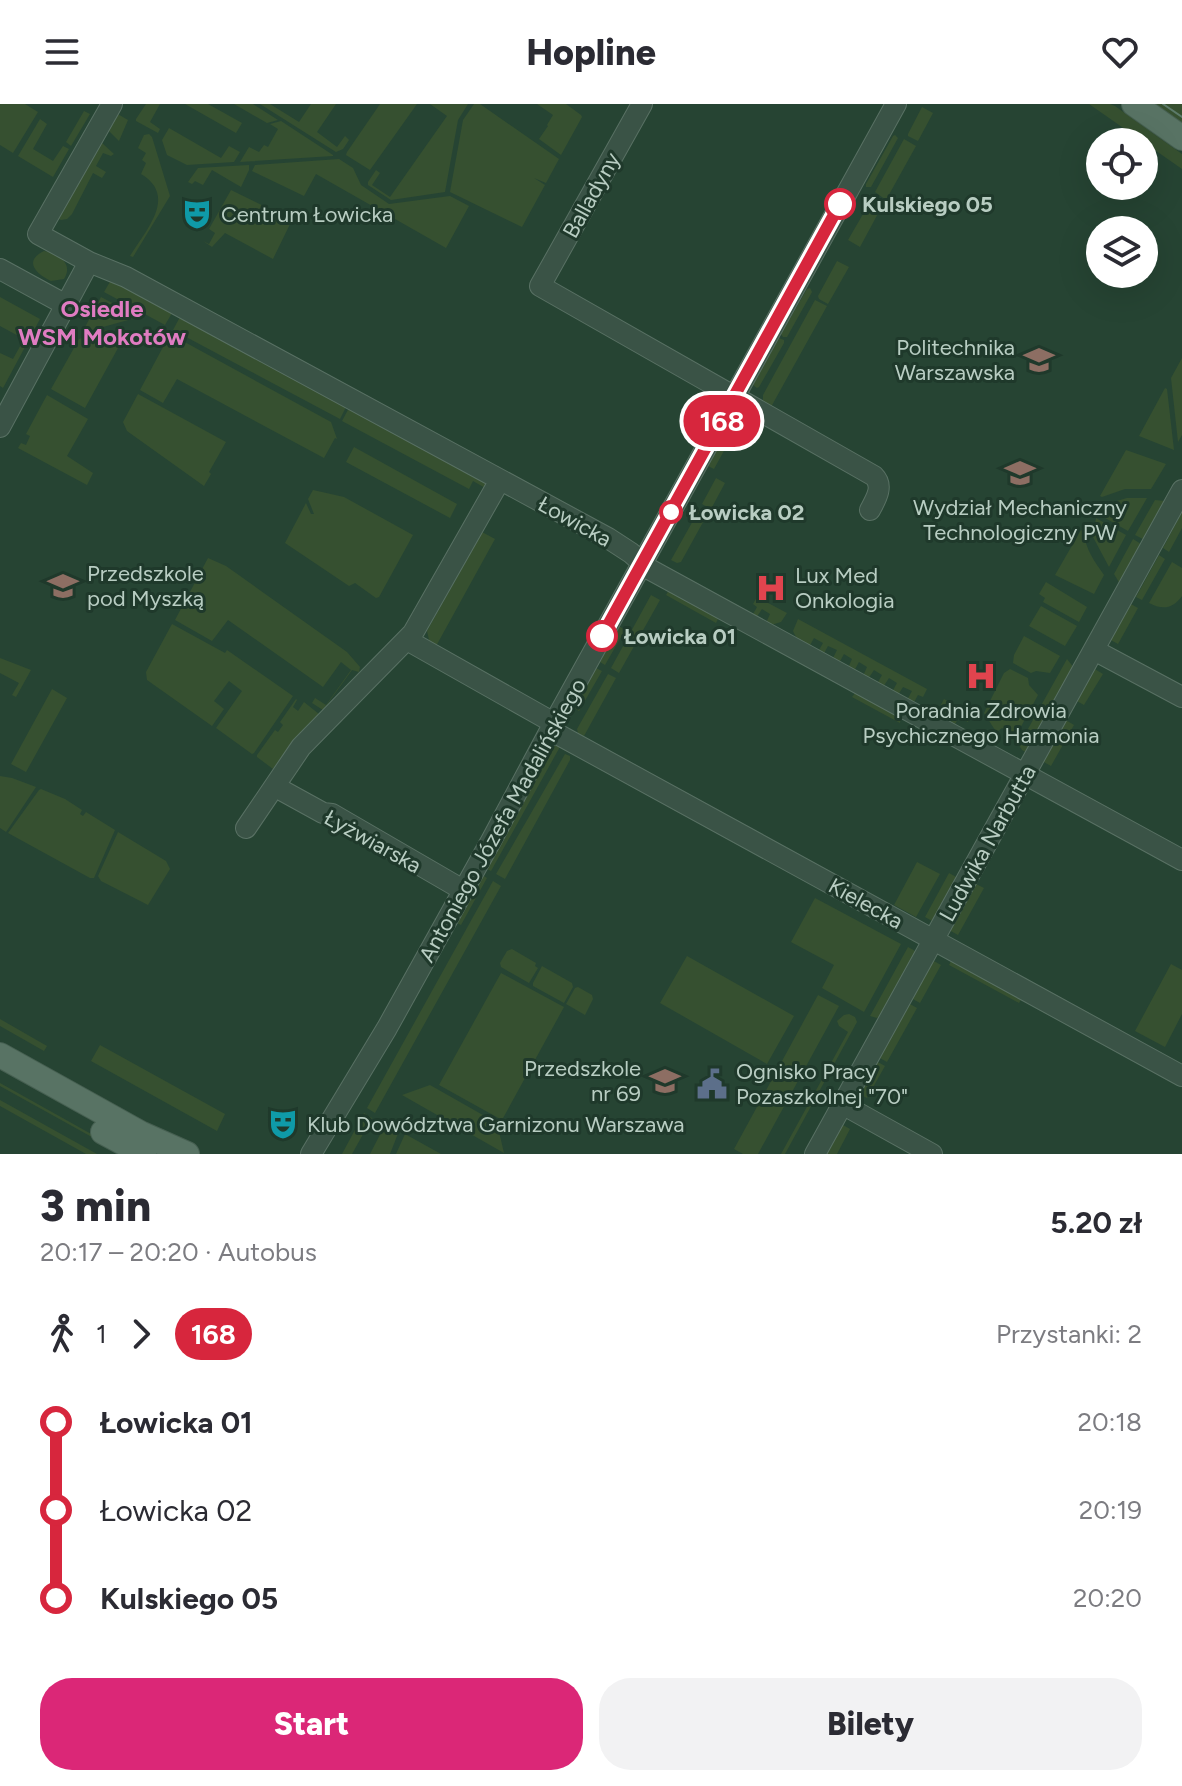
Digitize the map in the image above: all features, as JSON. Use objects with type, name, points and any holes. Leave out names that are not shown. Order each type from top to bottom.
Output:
[{"type":"main road","points":[[1134,104],[1182,138]]},
{"type":"main road","points":[[0,1055],[142,1134],[187,1154]]},
{"type":"main road","points":[[0,1074],[144,1154]]},
{"type":"street","name":"Łowicka","points":[[112,104],[38,234],[89,262],[126,277],[608,538],[649,569],[1182,860]]},
{"type":"street","name":"Balladyny","points":[[642,104],[540,286],[735,397]]},
{"type":"street","name":"Antoniego Józefa Madalińskiego","points":[[311,1154],[387,1028],[896,104]]},
{"type":"street","points":[[0,427],[89,262]]},
{"type":"street","points":[[3,271],[66,305]]},
{"type":"street","points":[[735,397],[874,476],[879,492],[870,510]]},
{"type":"street","points":[[246,828],[301,747],[413,633],[500,480]]},
{"type":"street","name":"Ludwika Narbutta","points":[[815,1154],[1182,490]]},
{"type":"street","name":"Kielecka","points":[[407,640],[552,726],[1182,1076]]},
{"type":"street","points":[[1094,650],[1182,697]]},
{"type":"street","name":"Łyżwiarska","points":[[283,791],[392,847],[400,855],[463,890]]},
{"type":"street","points":[[842,1104],[932,1154]]},
{"type":"green space","points":[[0,104],[25,104],[38,112],[13,153],[0,145]]},
{"type":"green space","points":[[146,104],[160,104],[150,122],[160,129],[158,133],[136,121]]},
{"type":"green space","points":[[185,104],[208,104],[242,123],[236,133]]},
{"type":"green space","points":[[234,104],[253,104],[278,120],[267,123]]},
{"type":"green space","points":[[260,104],[270,104],[299,122],[311,104],[336,104],[317,132],[337,147],[345,136],[349,140],[343,149],[336,152]]},
{"type":"green space","points":[[380,104],[417,104],[370,170],[346,155]]},
{"type":"green space","points":[[430,104],[468,104],[458,120],[445,192],[391,200],[368,182],[376,170],[380,173],[372,185],[390,197],[447,116]]},
{"type":"green space","points":[[474,104],[480,104],[559,159],[546,183],[534,178],[545,185],[522,227],[450,192],[463,120]]},
{"type":"green space","points":[[537,104],[566,104],[582,117],[561,155],[539,139],[553,115]]},
{"type":"green space","points":[[1089,104],[1115,106],[1146,128],[1123,128]]},
{"type":"green space","points":[[1150,104],[1182,104],[1182,127]]},
{"type":"green space","points":[[922,107],[933,113],[918,141],[908,134]]},
{"type":"green space","points":[[84,111],[90,114],[71,146],[66,142]]},
{"type":"green space","points":[[116,113],[128,120],[119,141],[107,129]]},
{"type":"green space","points":[[40,119],[47,124],[33,149],[53,161],[63,146],[69,149],[53,177],[18,156]]},
{"type":"green space","points":[[281,121],[333,156],[240,162],[249,147],[259,152],[264,145],[268,147],[278,129],[270,124]]},
{"type":"green space","points":[[169,128],[221,158],[229,146],[240,152],[234,162],[187,165],[167,155],[162,140]]},
{"type":"green space","points":[[149,134],[170,196],[133,257],[130,256],[150,224],[158,203],[152,183],[141,174],[146,153],[138,148],[144,135]]},
{"type":"green space","points":[[895,135],[898,138],[871,187],[866,187],[866,184]]},
{"type":"green space","points":[[1158,137],[1182,154],[1182,169],[1158,152]]},
{"type":"green space","points":[[904,139],[916,146],[886,200],[875,192]]},
{"type":"green space","points":[[101,142],[114,154],[103,153],[96,166],[106,172],[102,178],[93,173],[72,214],[67,219],[57,218]]},
{"type":"green space","points":[[339,159],[353,168],[361,185],[389,204],[450,196],[469,206],[446,248],[316,174],[304,196],[252,171],[255,165]]},
{"type":"green space","points":[[249,165],[241,187],[212,170],[203,185],[188,182],[198,168]]},
{"type":"green space","points":[[231,190],[292,220],[273,259],[225,233],[212,247],[203,241],[209,244],[215,233],[209,229]]},
{"type":"green space","points":[[870,202],[881,208],[860,247],[848,240]]},
{"type":"green space","points":[[44,251],[54,254],[66,264],[64,279],[51,281],[34,267],[34,259]]},
{"type":"green space","points":[[837,261],[849,267],[828,304],[818,296]]},
{"type":"green space","points":[[111,280],[172,313],[165,325],[104,292]]},
{"type":"green space","points":[[810,288],[812,292],[787,337],[783,337],[781,334]]},
{"type":"green space","points":[[0,297],[40,319],[3,388],[0,386],[0,353],[13,359],[24,339],[0,326]]},
{"type":"green space","points":[[101,297],[139,317],[83,331]]},
{"type":"green space","points":[[815,300],[827,306],[771,407],[763,402],[763,395]]},
{"type":"green space","points":[[180,317],[346,407],[340,419],[173,330]]},
{"type":"green space","points":[[107,330],[123,339],[85,408],[51,389],[79,339]]},
{"type":"green space","points":[[170,334],[331,422],[337,439],[324,458],[177,379],[163,403],[140,390]]},
{"type":"green space","points":[[779,338],[784,343],[757,388],[753,385]]},
{"type":"green space","points":[[1182,358],[1182,435],[1178,442],[1171,378]]},
{"type":"green space","points":[[1167,389],[1174,450],[1139,436]]},
{"type":"green space","points":[[138,394],[226,442],[204,486],[127,431],[123,422]]},
{"type":"green space","points":[[47,395],[88,419],[67,456],[93,473],[87,485],[18,448],[21,443],[26,445],[30,436],[26,434]]},
{"type":"green space","points":[[349,408],[487,482],[487,489],[473,481],[469,489],[342,421]]},
{"type":"green space","points":[[732,423],[737,426],[736,429],[714,469],[708,466]]},
{"type":"green space","points":[[354,447],[457,504],[450,518],[346,462]]},
{"type":"green space","points":[[1126,450],[1166,464],[1151,489],[1125,489],[1100,496]]},
{"type":"green space","points":[[716,478],[725,483],[711,509],[702,504]]},
{"type":"green space","points":[[313,490],[344,497],[413,535],[379,597],[355,583],[349,586],[285,543],[306,503],[311,514],[314,514],[308,499]]},
{"type":"green space","points":[[1127,498],[1147,498],[1128,531],[1098,514],[1110,503]]},
{"type":"green space","points":[[1155,500],[1165,501],[1143,539],[1135,535]]},
{"type":"green space","points":[[699,510],[707,515],[681,562],[677,563],[671,560]]},
{"type":"green space","points":[[1182,512],[1182,528],[1169,552],[1163,548]]},
{"type":"green space","points":[[1096,518],[1126,535],[1109,567],[1093,537]]},
{"type":"green space","points":[[1081,530],[1091,555],[1104,575],[1094,594],[1055,575]]},
{"type":"green space","points":[[482,532],[495,539],[435,648],[430,644],[427,631]]},
{"type":"green space","points":[[1133,539],[1141,544],[1120,584],[1114,574]]},
{"type":"green space","points":[[1159,555],[1165,559],[1142,600],[1136,597]]},
{"type":"green space","points":[[208,558],[226,566],[347,652],[360,667],[359,672],[352,670],[323,710],[312,703],[315,698],[326,705],[351,670],[341,662],[323,687],[228,620],[212,641],[175,620]]},
{"type":"green space","points":[[1172,562],[1182,568],[1182,596],[1175,604],[1158,607],[1149,603]]},
{"type":"green space","points":[[1046,582],[1087,607],[1079,622],[1043,602],[1045,598],[1039,594]]},
{"type":"green space","points":[[669,590],[719,617],[716,623],[666,595]]},
{"type":"green space","points":[[651,595],[660,600],[619,673],[611,668]]},
{"type":"green space","points":[[757,597],[787,613],[781,622],[766,623],[770,614],[762,609],[756,618],[752,616],[757,607],[753,604]]},
{"type":"green space","points":[[1129,603],[1138,608],[1118,644],[1109,639]]},
{"type":"green space","points":[[1041,606],[1077,626],[1065,646],[1029,626]]},
{"type":"green space","points":[[798,619],[927,689],[923,697],[918,695],[913,704],[907,700],[912,691],[903,687],[898,695],[892,692],[897,683],[889,678],[883,687],[877,684],[882,675],[874,670],[868,679],[863,676],[867,667],[859,662],[854,671],[848,668],[852,659],[844,654],[839,663],[832,660],[837,650],[828,646],[823,655],[818,652],[823,643],[814,638],[809,647],[793,631]]},
{"type":"green space","points":[[172,624],[225,653],[227,650],[293,696],[254,753],[216,728],[242,691],[229,681],[214,701],[224,709],[212,726],[147,680],[146,672]]},
{"type":"green space","points":[[619,626],[625,630],[605,665],[600,662]]},
{"type":"green space","points":[[1024,636],[1060,656],[1050,673],[1031,673],[1013,663]]},
{"type":"green space","points":[[0,658],[31,670],[16,697],[12,695],[19,683],[0,673]]},
{"type":"green space","points":[[1067,659],[1074,668],[1027,753],[1019,745]]},
{"type":"green space","points":[[596,668],[602,671],[579,711],[574,708]]},
{"type":"green space","points":[[1093,668],[1103,674],[1084,705],[1075,700]]},
{"type":"green space","points":[[1010,669],[1028,678],[1029,685],[1038,695],[1016,736],[1002,728],[995,730],[984,713],[1004,673]]},
{"type":"green space","points":[[608,674],[616,678],[584,736],[577,729]]},
{"type":"green space","points":[[52,689],[67,698],[26,772],[11,764]]},
{"type":"green space","points":[[856,692],[901,717],[900,723],[852,697]]},
{"type":"green space","points":[[296,699],[293,707],[298,711],[304,702],[319,714],[273,769],[257,755],[275,730],[278,732],[283,725],[280,722]]},
{"type":"green space","points":[[944,699],[967,712],[973,709],[968,722],[959,717],[954,726],[950,724],[955,715],[947,710],[941,719],[935,716]]},
{"type":"green space","points":[[1064,719],[1074,725],[1051,766],[1042,761]]},
{"type":"green space","points":[[561,745],[491,871],[485,868],[550,752],[554,746]]},
{"type":"green space","points":[[565,754],[570,756],[570,760],[505,879],[496,874]]},
{"type":"green space","points":[[0,776],[36,787],[6,832],[0,828]]},
{"type":"green space","points":[[41,789],[65,799],[82,810],[80,814],[83,816],[86,812],[115,830],[94,878],[8,833]]},
{"type":"green space","points":[[118,832],[166,861],[170,869],[148,905],[101,881],[98,876]]},
{"type":"green space","points":[[917,862],[940,874],[916,917],[894,905]]},
{"type":"green space","points":[[949,873],[958,878],[934,922],[925,917]]},
{"type":"green space","points":[[480,878],[487,878],[461,925],[455,922]]},
{"type":"green space","points":[[493,881],[501,886],[375,1113],[367,1108]]},
{"type":"green space","points":[[974,883],[984,888],[958,935],[949,930]]},
{"type":"green space","points":[[815,898],[901,944],[864,1012],[822,988],[834,965],[791,942]]},
{"type":"green space","points":[[908,947],[917,952],[880,1016],[870,1016]]},
{"type":"green space","points":[[512,949],[536,963],[538,968],[529,983],[501,967],[507,951]]},
{"type":"green space","points":[[687,956],[794,1016],[767,1064],[660,1003]]},
{"type":"green space","points":[[952,959],[1022,998],[1019,1003],[949,965]]},
{"type":"green space","points":[[932,960],[941,965],[920,1003],[911,998]]},
{"type":"green space","points":[[1171,964],[1182,970],[1182,1014],[1165,1047],[1135,1031]]},
{"type":"green space","points":[[542,966],[572,983],[573,987],[564,1003],[533,986]]},
{"type":"green space","points":[[501,973],[564,1007],[502,1120],[439,1085]]},
{"type":"green space","points":[[578,987],[592,995],[593,999],[585,1015],[566,1004]]},
{"type":"green space","points":[[818,995],[839,1006],[758,1154],[743,1154],[734,1149]]},
{"type":"green space","points":[[908,1003],[917,1008],[887,1062],[878,1057]]},
{"type":"green space","points":[[849,1014],[857,1022],[785,1154],[781,1154],[848,1032],[837,1021]]},
{"type":"green space","points":[[0,1019],[47,1046],[44,1051],[0,1026]]},
{"type":"green space","points":[[100,1045],[225,1114],[217,1131],[91,1061]]},
{"type":"green space","points":[[876,1061],[885,1066],[867,1098],[859,1094]]},
{"type":"green space","points":[[0,1083],[127,1154],[0,1086]]},
{"type":"green space","points":[[430,1085],[497,1123],[504,1153],[402,1095]]},
{"type":"green space","points":[[0,1100],[97,1154],[86,1154],[0,1106]]},
{"type":"green space","points":[[364,1113],[372,1118],[352,1154],[342,1154]]},
{"type":"green space","points":[[386,1123],[399,1131],[390,1154],[370,1154]]},
{"type":"green space","points":[[841,1124],[850,1129],[837,1154],[824,1154]]},
{"type":"green space","points":[[405,1134],[441,1154],[396,1154]]},
{"type":"tram line","points":[[1163,104],[1182,117]]},
{"type":"bus line","name":"168","points":[[602,636],[840,204]]},
{"type":"place","name":"Kulskiego 05","points":[[840,204]]},
{"type":"place","name":"Centrum Łowicka","points":[[197,214]]},
{"type":"place","name":"Politechnika Warszawska","points":[[1039,360]]},
{"type":"place","name":"Wydział Mechaniczny Technologiczny PW","points":[[1020,473]]},
{"type":"place","name":"Łowicka 02","points":[[671,512]]},
{"type":"place","name":"Przedszkole pod Myszką","points":[[63,586]]},
{"type":"place","name":"Lux Med Onkologia","points":[[771,588]]},
{"type":"place","name":"Łowicka 01","points":[[602,636]]},
{"type":"place","name":"Poradnia Zdrowia Psychicznego Harmonia","points":[[981,676]]},
{"type":"place","name":"Przedszkole nr 69","points":[[665,1081]]},
{"type":"place","name":"Ognisko Pracy Pozaszkolnej \"70\"","points":[[712,1084]]},
{"type":"place","name":"Klub Dowództwa Garnizonu Warszawa","points":[[283,1124]]},
{"type":"district","name":"Osiedle WSM Mokotów","points":[[102,323]]}]
